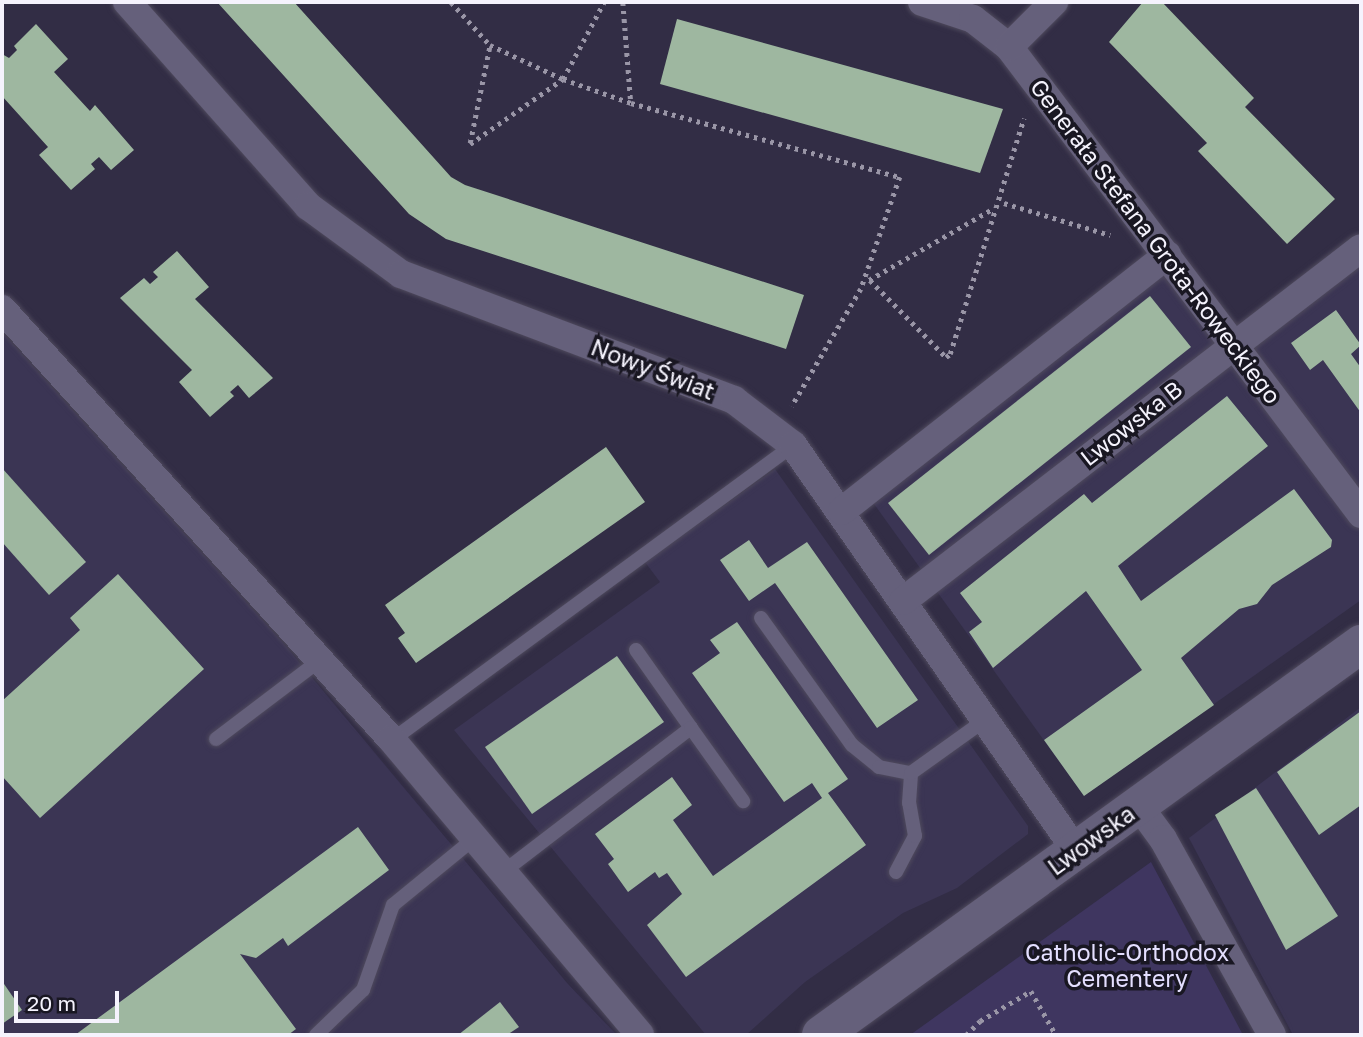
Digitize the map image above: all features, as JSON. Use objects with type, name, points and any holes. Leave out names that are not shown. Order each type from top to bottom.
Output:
[{"type":"main road","name":"Lwowska","points":[[821,1035],[1361,644]]},
{"type":"street","name":"Nowy Świat","points":[[127,2],[308,206],[401,274],[734,400],[793,445],[842,511],[1076,851]]},
{"type":"street","name":"Generała Stefana Grota-Roweckiego","points":[[922,2],[973,19],[1009,47],[1361,514]]},
{"type":"street","points":[[1009,47],[1054,2]]},
{"type":"street","name":"Lwowska B","points":[[903,601],[1361,248]]},
{"type":"street","points":[[842,511],[1165,253]]},
{"type":"street","points":[[2,309],[392,740],[640,1035]]},
{"type":"street","points":[[1138,805],[1163,839],[1272,1035]]},
{"type":"lane","points":[[392,740],[793,445]]},
{"type":"lane","points":[[761,618],[852,745],[879,767],[911,773],[985,720]]},
{"type":"lane","points":[[636,650],[743,801]]},
{"type":"lane","points":[[216,739],[320,660]]},
{"type":"lane","points":[[503,872],[691,728]]},
{"type":"lane","points":[[896,873],[915,836],[909,803],[911,773]]},
{"type":"lane","points":[[316,1035],[363,990],[393,905],[475,838]]},
{"type":"path","points":[[451,2],[491,45],[562,79],[631,103],[900,177],[868,279],[788,412]]},
{"type":"path","points":[[491,45],[470,144],[562,79],[604,2]]},
{"type":"path","points":[[623,2],[631,103]]},
{"type":"path","points":[[868,279],[946,357],[1027,108]]},
{"type":"path","points":[[1004,203],[1165,253]]},
{"type":"path","points":[[868,279],[994,208]]},
{"type":"path","points":[[966,1035],[980,1021],[1031,991],[1056,1035]]},
{"type":"shaded area","points":[[1361,236],[1361,492],[1238,331]]},
{"type":"shaded area","points":[[1160,260],[1361,529],[1361,600],[1084,796],[864,490]]},
{"type":"shaded area","points":[[2,332],[284,644],[567,983],[617,1035],[2,1035]]},
{"type":"shaded area","points":[[775,469],[1028,826],[1028,834],[957,888],[903,913],[805,982],[746,1035],[706,1035],[454,730],[660,582],[645,562]]},
{"type":"shaded area","points":[[1361,707],[1361,1035],[1293,1035],[1189,838]]},
{"type":"green space","name":"Catholic-Orthodox Cementery","points":[[1151,862],[1243,1035],[910,1035]]},
{"type":"building","points":[[217,2],[294,2],[451,177],[465,185],[804,295],[786,349],[446,239],[409,214]]},
{"type":"building","points":[[1143,2],[1162,2],[1254,98],[1245,107],[1335,199],[1287,244],[1198,151],[1207,143],[1109,42]]},
{"type":"building","points":[[677,19],[1003,109],[980,173],[660,84]]},
{"type":"building","points":[[36,24],[68,59],[54,72],[90,111],[95,105],[134,150],[111,170],[99,157],[91,164],[95,169],[71,190],[39,155],[48,147],[2,96],[2,54],[9,58],[17,50],[14,46]]},
{"type":"building","points":[[177,251],[209,287],[195,299],[273,378],[249,398],[238,385],[230,392],[234,396],[210,417],[179,382],[192,370],[120,298],[144,278],[150,284],[158,277],[153,272]]},
{"type":"building","points":[[1150,296],[1191,347],[929,555],[888,503]]},
{"type":"building","points":[[1336,310],[1361,345],[1351,354],[1361,368],[1361,413],[1323,360],[1310,370],[1291,343]]},
{"type":"building","points":[[1227,396],[1268,446],[1118,566],[1141,601],[1294,489],[1332,540],[1331,547],[1272,585],[1257,604],[1239,609],[1181,658],[1214,705],[1084,796],[1044,740],[1142,670],[1086,591],[993,668],[969,632],[982,622],[960,593],[1084,494],[1092,503]]},
{"type":"building","points":[[606,447],[645,502],[416,663],[398,638],[405,633],[385,605]]},
{"type":"building","points":[[2,468],[86,562],[49,595],[2,542]]},
{"type":"building","points":[[749,540],[768,568],[807,542],[918,700],[877,728],[775,583],[749,601],[720,560]]},
{"type":"building","points":[[118,574],[204,669],[40,818],[2,776],[2,701],[80,630],[70,618]]},
{"type":"building","points":[[737,622],[848,779],[828,793],[866,845],[686,977],[647,925],[682,894],[667,873],[659,878],[655,872],[628,892],[608,864],[614,859],[595,834],[672,777],[692,805],[673,820],[713,876],[822,798],[812,783],[784,802],[692,673],[720,653],[710,640]]},
{"type":"building","points":[[617,656],[664,722],[532,814],[485,747]]},
{"type":"building","points":[[1361,711],[1361,805],[1319,835],[1277,772]]},
{"type":"building","points":[[1256,788],[1338,916],[1286,950],[1215,815]]},
{"type":"building","points":[[358,827],[389,870],[288,946],[283,938],[256,958],[240,954],[296,1029],[288,1035],[75,1035]]},
{"type":"building","points":[[2,981],[22,1010],[2,1024]]},
{"type":"building","points":[[500,1002],[519,1027],[507,1035],[458,1035]]}]
